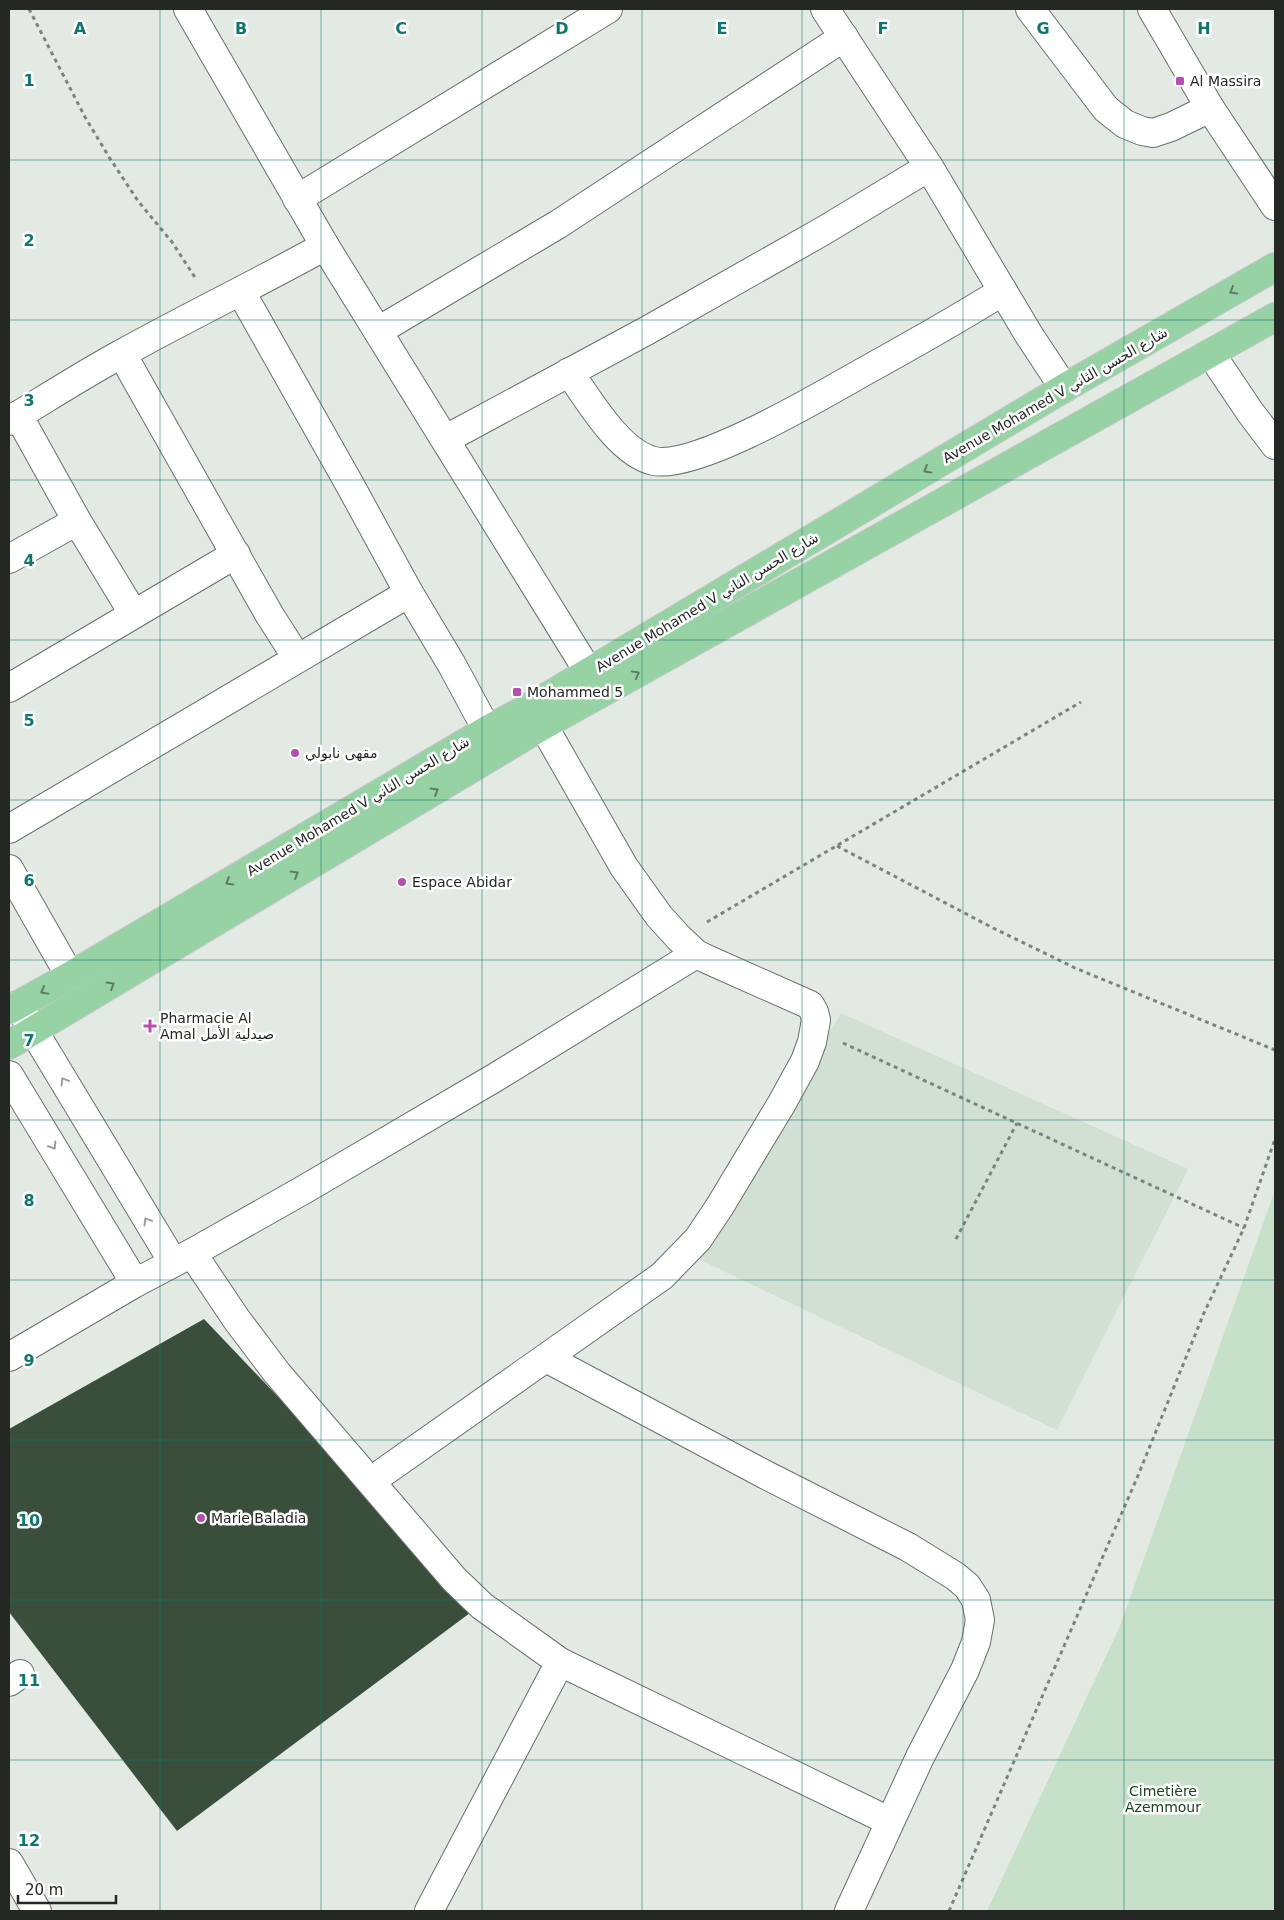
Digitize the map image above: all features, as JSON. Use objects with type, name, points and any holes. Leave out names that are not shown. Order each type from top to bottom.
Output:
[{"type":"main road","name":"Avenue Mohamed V شارع الحسن الثاني","points":[[595,683],[1064,388],[1275,267]]},
{"type":"main road","name":"Avenue Mohamed V شارع الحسن الثاني","points":[[9,1045],[538,716],[595,683],[1212,354],[1275,317]]},
{"type":"main road","name":"Avenue Mohamed V شارع الحسن الثاني","points":[[14,1008],[487,730],[538,716]]},
{"type":"street","points":[[188,9],[325,246],[595,683]]},
{"type":"street","points":[[297,199],[608,9]]},
{"type":"street","points":[[825,9],[929,167],[1029,335],[1064,388]]},
{"type":"street","points":[[1030,9],[1106,109],[1125,124],[1142,132],[1153,132],[1210,108]]},
{"type":"street","points":[[1152,9],[1210,108],[1275,206]]},
{"type":"street","points":[[378,331],[557,226],[844,38]]},
{"type":"street","points":[[446,439],[648,330],[823,231],[929,167]]},
{"type":"street","points":[[133,614],[13,418],[122,354],[325,246]]},
{"type":"street","points":[[569,372],[611,429],[634,452],[654,461],[684,459],[744,435],[799,408],[935,332],[1003,291]]},
{"type":"street","points":[[241,292],[409,593],[452,664],[487,730]]},
{"type":"street","points":[[122,354],[297,658]]},
{"type":"street","points":[[1212,354],[1250,412],[1275,445]]},
{"type":"street","points":[[9,559],[77,520]]},
{"type":"street","points":[[9,688],[236,554]]},
{"type":"street","points":[[9,829],[409,593]]},
{"type":"street","points":[[371,1481],[662,1276],[698,1239],[720,1206],[805,1061],[815,1030],[814,1012],[810,1005],[688,946],[659,916],[624,867],[538,716]]},
{"type":"street","points":[[9,869],[70,976]]},
{"type":"street","points":[[9,1357],[496,1077],[688,946]]},
{"type":"street","points":[[14,1008],[34,1031],[182,1258],[238,1320],[277,1373],[454,1579],[482,1606],[560,1662],[889,1822]]},
{"type":"street","points":[[9,1074],[135,1283]]},
{"type":"street","points":[[546,1358],[746,1465],[908,1547],[955,1576],[967,1586],[976,1600],[980,1620],[976,1642],[966,1670],[920,1757],[849,1911]]},
{"type":"street","points":[[429,1911],[560,1662]]},
{"type":"street","points":[[9,1863],[37,1911]]},
{"type":"path","points":[[29,9],[85,117],[109,157],[138,201],[172,242],[212,305]]},
{"type":"path","points":[[688,946],[837,846],[1081,702]]},
{"type":"path","points":[[837,846],[1075,968],[1275,1050]]},
{"type":"path","points":[[815,1030],[1244,1228]]},
{"type":"path","points":[[956,1240],[1016,1123]]},
{"type":"path","points":[[949,1911],[1137,1478],[1204,1313],[1244,1228],[1275,1139]]},
{"type":"shaded area","points":[[841,1013],[1188,1169],[1057,1430],[694,1257]]},
{"type":"green space","name":"Cimetière Azemmour","points":[[1275,1190],[1275,1911],[987,1911],[1120,1626]]},
{"type":"building","name":"Marie Baladia","points":[[204,1319],[478,1607],[177,1831],[9,1612],[9,1429]]},
{"type":"place","name":"Al Massira","points":[[1180,81]]},
{"type":"place","name":"Mohammed 5","points":[[517,692]]},
{"type":"place","name":"مقهى نابولي","points":[[295,753]]},
{"type":"place","name":"Espace Abidar","points":[[402,882]]},
{"type":"place","name":"Pharmacie Al Amal صيدلية الأمل","points":[[150,1026]]},
{"type":"place","name":"Marie Baladia","points":[[201,1518]]}]
